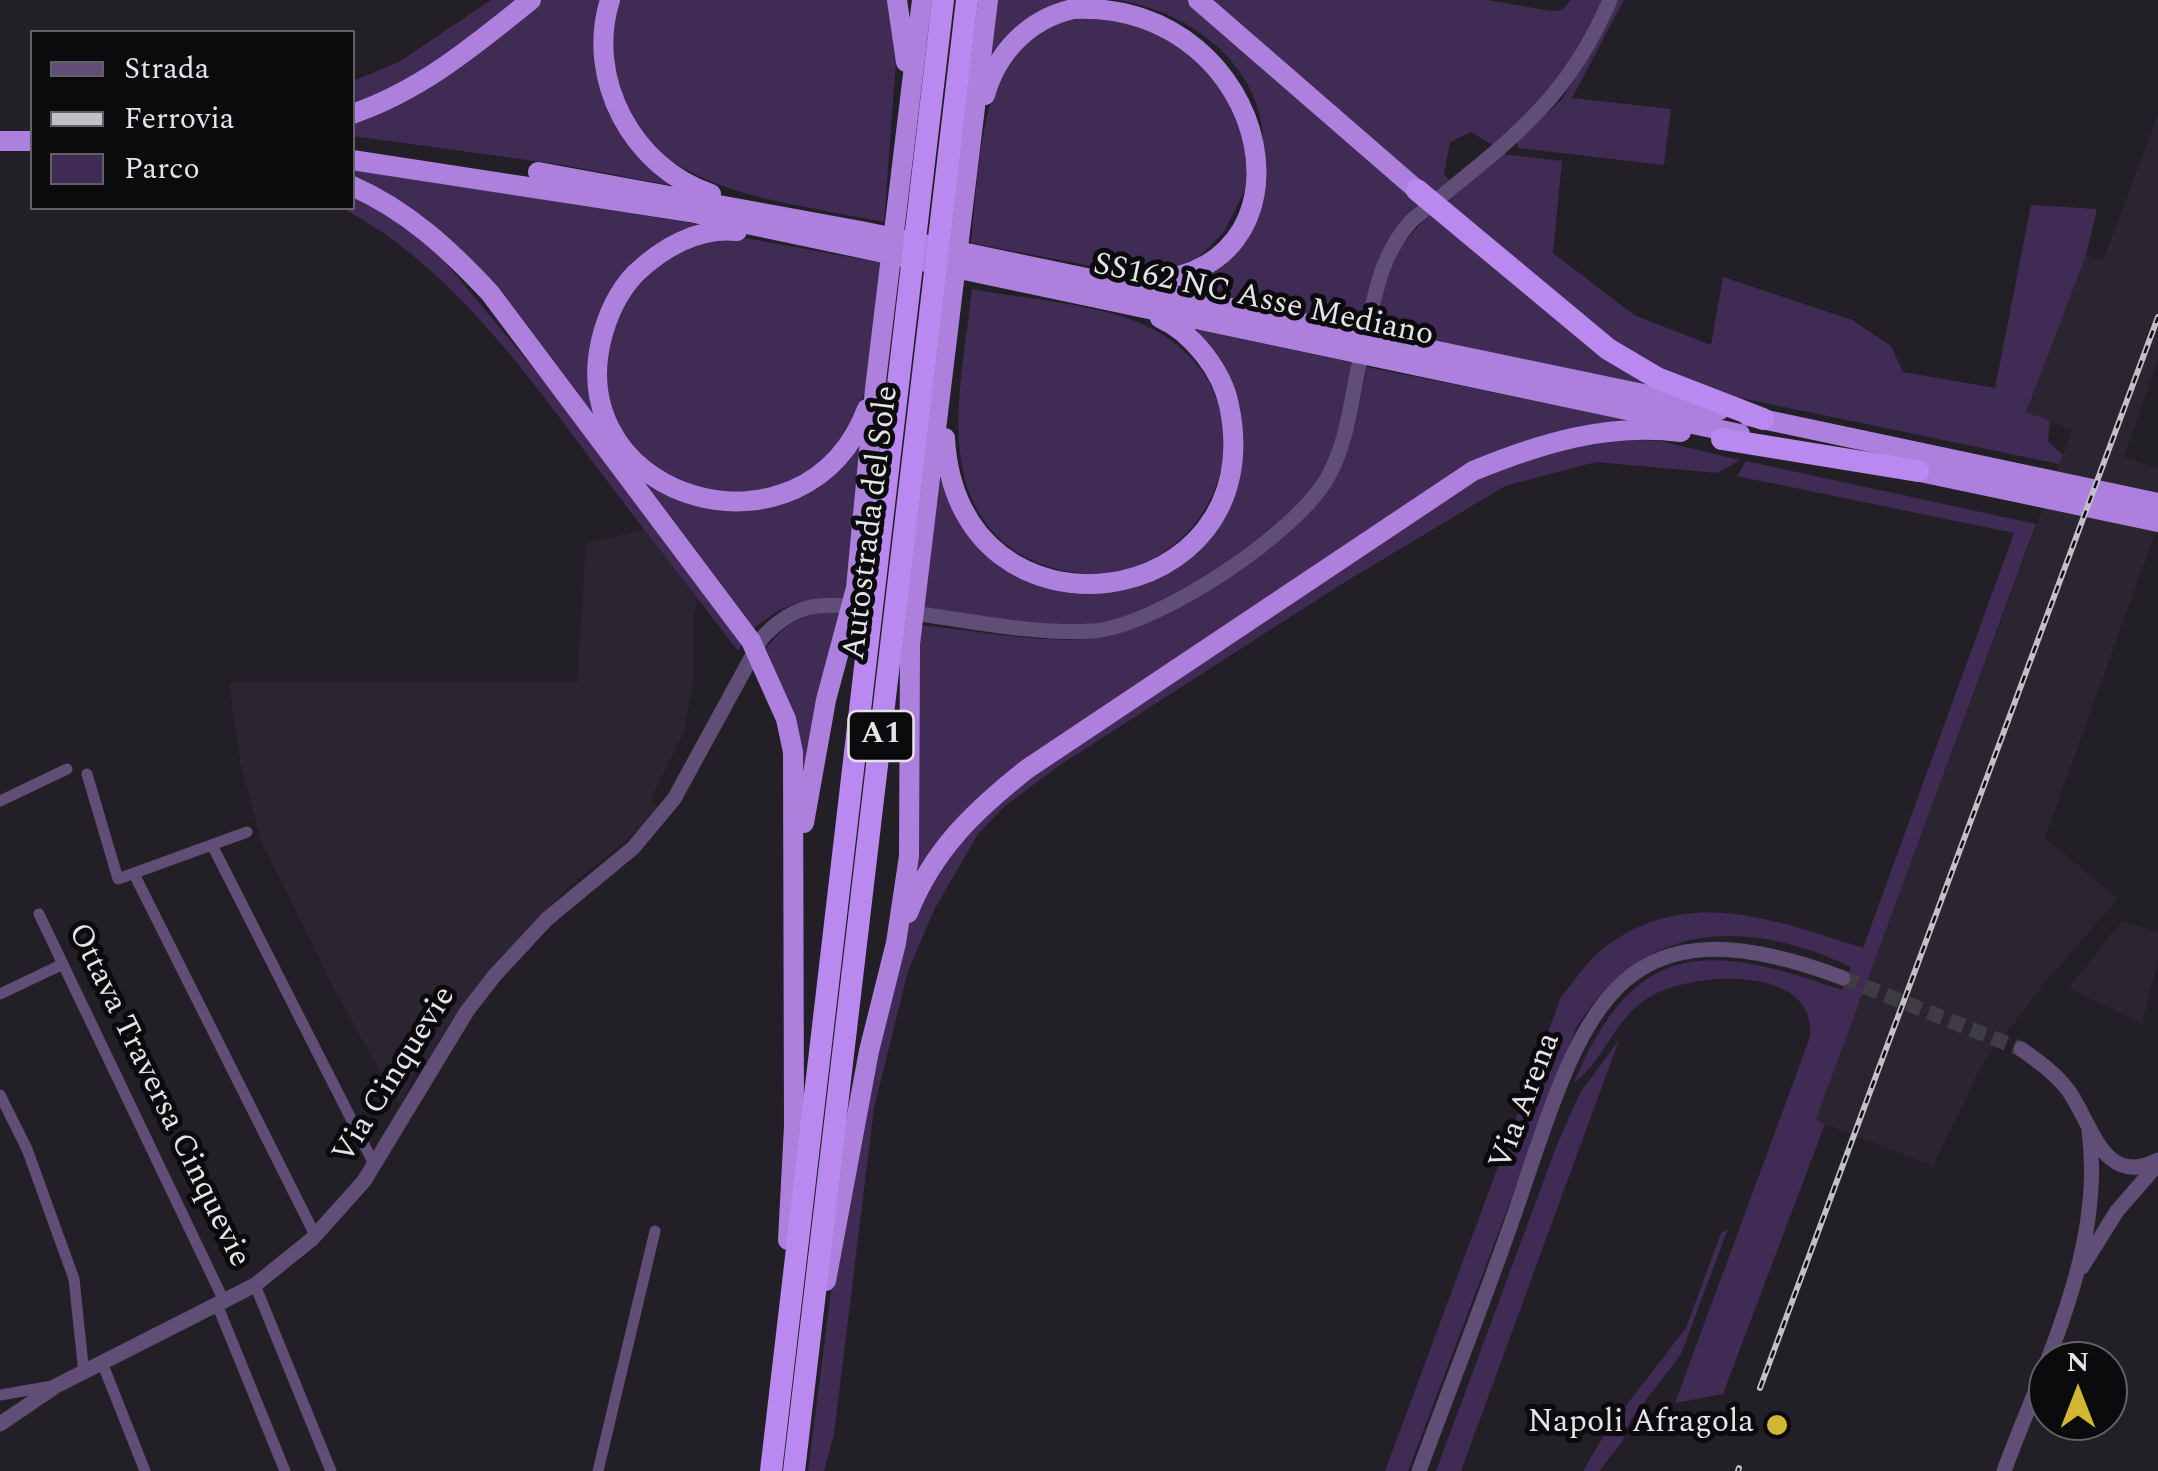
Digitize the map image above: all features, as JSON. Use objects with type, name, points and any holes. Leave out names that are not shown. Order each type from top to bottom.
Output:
[{"type":"highway","points":[[355,113],[400,95],[444,70],[531,0]]},
{"type":"highway","points":[[610,0],[604,53],[609,88],[637,143],[669,172],[706,192],[803,229]]},
{"type":"highway","points":[[897,0],[908,108]]},
{"type":"highway","points":[[794,892],[814,755],[856,588],[875,389],[922,0]]},
{"type":"highway","name":"Autostrada del Sole","points":[[772,1471],[944,0]]},
{"type":"highway","name":"Autostrada del Sole","points":[[795,1471],[967,0]]},
{"type":"highway","points":[[795,1471],[840,1202],[869,1051],[896,943],[909,856],[910,644],[988,0]]},
{"type":"highway","points":[[1198,0],[1443,214],[1608,348],[1725,422],[1918,471],[2158,522]]},
{"type":"highway","points":[[970,145],[989,79],[1007,50],[1026,30],[1054,14],[1122,4],[1155,12],[1206,38],[1240,83],[1257,136],[1258,172],[1240,228],[1223,251],[1193,271],[1153,282],[1090,280]]},
{"type":"highway","points":[[0,128],[30,128]]},
{"type":"highway","points":[[0,140],[30,141]]},
{"type":"highway","name":"SS162 NC Asse Mediano","points":[[355,146],[581,179],[803,229]]},
{"type":"highway","name":"SS162 NC Asse Mediano","points":[[355,160],[861,240],[989,267],[1135,307],[1725,422]]},
{"type":"highway","points":[[355,188],[406,216],[452,252],[490,293],[751,641],[786,719],[793,752],[794,1126],[780,1406]]},
{"type":"highway","points":[[803,229],[724,230],[686,238],[653,257],[626,284],[607,317],[598,354],[600,392],[613,429],[634,460],[664,484],[700,499],[738,504],[794,492],[826,472],[852,441],[875,389]]},
{"type":"highway","name":"SS162 NC Asse Mediano","points":[[989,267],[1090,280],[1725,422]]},
{"type":"highway","points":[[942,394],[952,486],[964,513],[998,554],[1052,582],[1092,587],[1127,582],[1164,567],[1193,545],[1214,517],[1226,492],[1234,429],[1216,371],[1189,337],[1169,322],[1135,307]]},
{"type":"highway","points":[[896,943],[920,884],[945,843],[979,807],[1027,769],[1474,471],[1554,440],[1594,432],[1669,430],[1763,419],[2158,503]]},
{"type":"street","points":[[1368,325],[1382,262],[1394,240],[1410,221],[1539,115],[1575,69],[1610,0]]},
{"type":"street","name":"Via Cinquevie","points":[[0,1424],[56,1386],[222,1305],[255,1285],[315,1235],[374,1164],[467,1011],[495,975],[547,919],[634,848],[674,799],[762,638],[797,610],[822,603],[1084,631],[1125,626],[1171,605],[1298,519],[1316,496],[1341,447],[1360,365]]},
{"type":"street","points":[[0,801],[67,769]]},
{"type":"street","points":[[87,774],[118,880],[247,832]]},
{"type":"street","points":[[212,845],[374,1164]]},
{"type":"street","points":[[134,874],[315,1235]]},
{"type":"street","name":"Ottava Traversa Cinquevie","points":[[39,914],[222,1305],[285,1471]]},
{"type":"street","name":"Via Arena","points":[[1419,1471],[1561,1077],[1602,1004],[1653,964],[1704,948],[1767,952],[1843,978]]},
{"type":"street","points":[[0,994],[63,964]]},
{"type":"street","points":[[2020,1048],[2067,1089],[2089,1131],[2118,1166],[2141,1167],[2158,1162]]},
{"type":"street","points":[[0,1095],[3,1109],[27,1149],[74,1279],[84,1374]]},
{"type":"street","points":[[2004,1471],[2075,1279],[2093,1188],[2089,1131]]},
{"type":"street","points":[[2075,1279],[2117,1212],[2158,1162]]},
{"type":"street","points":[[598,1471],[656,1232]]},
{"type":"street","points":[[255,1285],[331,1471]]},
{"type":"street","points":[[103,1365],[145,1471]]},
{"type":"street","points":[[0,1395],[56,1386]]},
{"type":"shaded area","points":[[2158,114],[2158,361],[2124,457],[2158,468],[2158,525],[2045,838],[2118,899],[2045,982],[1982,1065],[1933,1166],[1815,1120],[2072,430],[2026,412],[2084,254],[2103,261]]},
{"type":"shaded area","points":[[644,530],[697,598],[693,622],[694,679],[684,731],[650,801],[659,807],[642,827],[569,887],[523,933],[451,1021],[428,1061],[418,1065],[402,1101],[397,1101],[338,997],[261,841],[240,762],[229,682],[577,682],[586,543]]},
{"type":"shaded area","points":[[2122,921],[2158,932],[2158,960],[2142,1024],[2069,988]]},
{"type":"green space","points":[[491,0],[524,0],[406,84],[355,107],[355,80],[399,62]]},
{"type":"green space","points":[[542,0],[605,0],[603,88],[680,187],[563,165],[355,136],[355,118],[424,90]]},
{"type":"green space","points":[[616,0],[890,0],[897,48],[884,222],[731,189],[687,170],[651,144],[625,109],[613,62]]},
{"type":"green space","points":[[995,0],[1103,0],[1076,3],[988,60]]},
{"type":"green space","points":[[1116,0],[1189,0],[1419,204],[1387,241],[1361,324],[1165,286],[1220,261],[1261,165],[1261,123],[1253,95],[1239,70],[1220,49],[1171,16]]},
{"type":"green space","points":[[1205,0],[1488,0],[1551,11],[1562,10],[1571,0],[1604,0],[1570,63],[1545,96],[1494,146],[1471,132],[1450,142],[1444,174],[1449,180],[1430,195]]},
{"type":"green space","points":[[1617,0],[1624,0],[1572,98],[1671,109],[1664,165],[1518,148],[1517,142],[1563,98]]},
{"type":"green space","points":[[1088,11],[1135,12],[1216,58],[1250,144],[1245,190],[1224,232],[1190,266],[1143,276],[971,243],[984,132],[1000,76],[1012,53],[1029,35]]},
{"type":"green space","points":[[1502,154],[1562,161],[1553,253],[1634,315],[1711,345],[1723,277],[1852,320],[1891,346],[1903,372],[1995,388],[2031,205],[2097,209],[2086,255],[2026,412],[2050,421],[2048,441],[2063,455],[2059,464],[1731,396],[1634,358],[1443,202]]},
{"type":"green space","points":[[355,169],[703,225],[606,299],[592,340],[596,402],[680,498],[710,508],[754,510],[787,501],[837,469],[863,439],[846,600],[794,604],[750,632],[493,295],[355,184]]},
{"type":"green space","points":[[355,195],[405,225],[437,252],[577,421],[743,642],[738,651],[486,326],[419,260],[345,210],[355,210]]},
{"type":"green space","points":[[1429,214],[1671,390],[1382,331],[1386,310],[1378,307],[1395,253]]},
{"type":"green space","points":[[734,236],[883,263],[868,384],[847,437],[806,478],[779,491],[692,492],[632,450],[611,411],[603,368],[623,298],[677,249]]},
{"type":"green space","points":[[972,289],[1121,316],[1163,335],[1203,373],[1222,417],[1222,463],[1207,507],[1177,543],[1136,567],[1086,574],[1029,559],[1005,544],[986,523],[966,485],[958,427]]},
{"type":"green space","points":[[1199,330],[1354,363],[1330,462],[1307,495],[1284,518],[1193,584],[1105,622],[1060,626],[922,607],[941,476],[968,529],[1012,570],[1039,584],[1068,592],[1098,594],[1152,580],[1170,569],[1232,478],[1241,452],[1240,421],[1233,394],[1195,339]]},
{"type":"green space","points":[[1367,367],[1630,420],[1523,446],[1009,773],[909,892],[920,625],[1025,638],[1087,639],[1114,633],[1184,602],[1258,555],[1316,505],[1345,455]]},
{"type":"green space","points":[[1660,441],[1740,460],[1717,473],[1596,462],[1505,486],[1340,585],[1060,765],[1005,806],[978,834],[935,908],[908,971],[874,1108],[834,1434],[824,1471],[808,1471],[840,1221],[896,943],[930,879],[994,801],[1463,482],[1571,443]]},
{"type":"green space","points":[[1746,461],[2036,524],[1816,1119],[1825,1124],[1723,1394],[1675,1403],[1810,1037],[1807,1013],[1794,996],[1773,985],[1747,980],[1692,982],[1667,989],[1648,998],[1626,1017],[1574,1083],[1598,1035],[1623,1000],[1651,976],[1682,964],[1716,960],[1753,964],[1842,990],[1851,967],[1772,940],[1735,936],[1698,939],[1664,948],[1632,966],[1603,993],[1576,1028],[1408,1471],[1385,1471],[1561,997],[1602,949],[1634,929],[1666,917],[1698,913],[1763,919],[1863,948],[2014,533],[1737,476]]},
{"type":"green space","points":[[827,611],[844,613],[806,769],[801,768],[792,716],[766,649],[792,623]]},
{"type":"green space","points":[[1619,1040],[1461,1471],[1436,1471],[1558,1142],[1580,1093]]},
{"type":"green space","points":[[1728,1229],[1681,1354],[1630,1421],[1622,1442],[1599,1471],[1583,1471],[1607,1430],[1686,1328],[1721,1233]]},
{"type":"tunnel","points":[[1843,978],[2021,1049]]},
{"type":"railway","points":[[1760,1388],[2158,317]]},
{"type":"place","name":"Napoli Afragola","points":[[1777,1425]]}]
